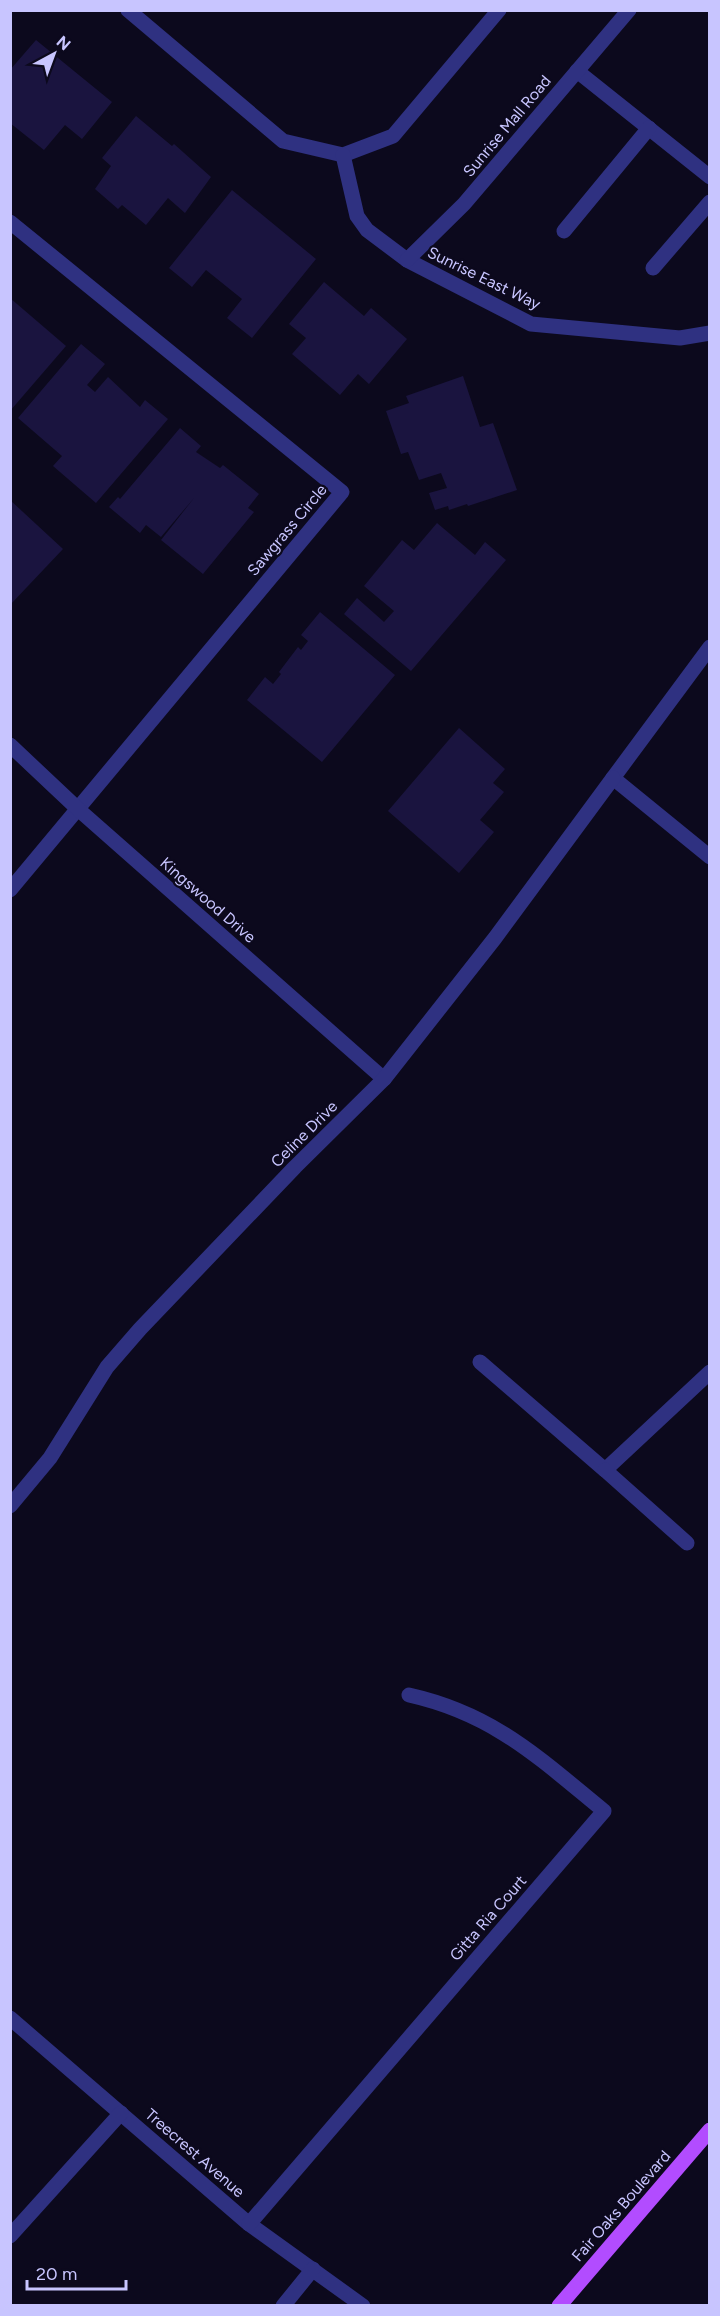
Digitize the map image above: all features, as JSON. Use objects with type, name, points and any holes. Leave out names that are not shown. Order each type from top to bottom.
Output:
[{"type":"main road","name":"Fair Oaks Boulevard","points":[[559,2306],[710,2130]]},
{"type":"street","points":[[128,10],[283,141],[343,155],[393,136],[499,10]]},
{"type":"street","name":"Sunrise Mall Road","points":[[407,260],[464,204],[629,10]]},
{"type":"street","points":[[577,71],[710,177]]},
{"type":"street","points":[[564,231],[649,128]]},
{"type":"street","name":"Sunrise East Way","points":[[343,155],[357,216],[367,230],[407,260],[531,324],[680,338],[710,333]]},
{"type":"street","points":[[653,268],[710,202]]},
{"type":"street","name":"Sawgrass Circle","points":[[10,222],[342,492],[79,810]]},
{"type":"street","name":"Celine Drive","points":[[10,1506],[50,1458],[107,1368],[140,1329],[295,1167],[384,1079],[495,938],[710,647]]},
{"type":"street","name":"Kingswood Drive","points":[[10,745],[79,810],[384,1079]]},
{"type":"street","points":[[613,778],[710,857]]},
{"type":"street","points":[[10,891],[79,810]]},
{"type":"street","points":[[480,1362],[687,1543]]},
{"type":"street","points":[[605,1470],[710,1372]]},
{"type":"street","name":"Gitta Ria Court","points":[[249,2224],[604,1811],[517,1739],[476,1716],[409,1695]]},
{"type":"street","name":"Treecrest Avenue","points":[[13,2024],[121,2113],[249,2224],[363,2306]]},
{"type":"street","points":[[10,2236],[121,2113]]},
{"type":"street","points":[[283,2306],[313,2269]]},
{"type":"building","points":[[36,40],[112,102],[82,139],[65,125],[44,150],[10,123],[10,70]]},
{"type":"building","points":[[136,116],[172,146],[174,144],[211,177],[185,213],[168,198],[146,225],[122,205],[118,209],[95,189],[111,166],[102,158]]},
{"type":"building","points":[[232,190],[316,259],[252,338],[227,318],[242,299],[206,270],[192,287],[169,268]]},
{"type":"building","points":[[324,282],[364,316],[371,308],[407,339],[369,384],[358,374],[340,395],[292,354],[306,338],[289,324]]},
{"type":"building","points":[[10,298],[66,346],[10,411]]},
{"type":"building","points":[[81,344],[105,364],[87,385],[95,392],[108,377],[140,407],[145,400],[168,419],[96,503],[53,466],[62,456],[18,418]]},
{"type":"building","points":[[463,376],[480,427],[493,423],[517,490],[468,506],[467,504],[449,510],[448,506],[435,510],[429,493],[447,488],[441,473],[419,480],[408,452],[401,454],[386,411],[409,403],[406,396]]},
{"type":"building","points":[[180,428],[201,446],[196,452],[220,468],[223,465],[259,494],[248,508],[254,512],[203,574],[161,540],[194,498],[161,537],[146,525],[140,533],[109,507],[118,497],[120,499]]},
{"type":"building","points":[[10,500],[63,549],[10,605]]},
{"type":"building","points":[[437,523],[475,555],[485,542],[506,560],[411,671],[344,614],[357,598],[384,622],[394,611],[364,586],[402,540],[414,550]]},
{"type":"building","points":[[320,612],[395,675],[322,762],[247,700],[265,677],[273,684],[298,647],[301,650],[308,641],[301,635]]},
{"type":"building","points":[[459,728],[505,769],[493,783],[504,792],[480,820],[494,832],[459,873],[388,811]]}]
